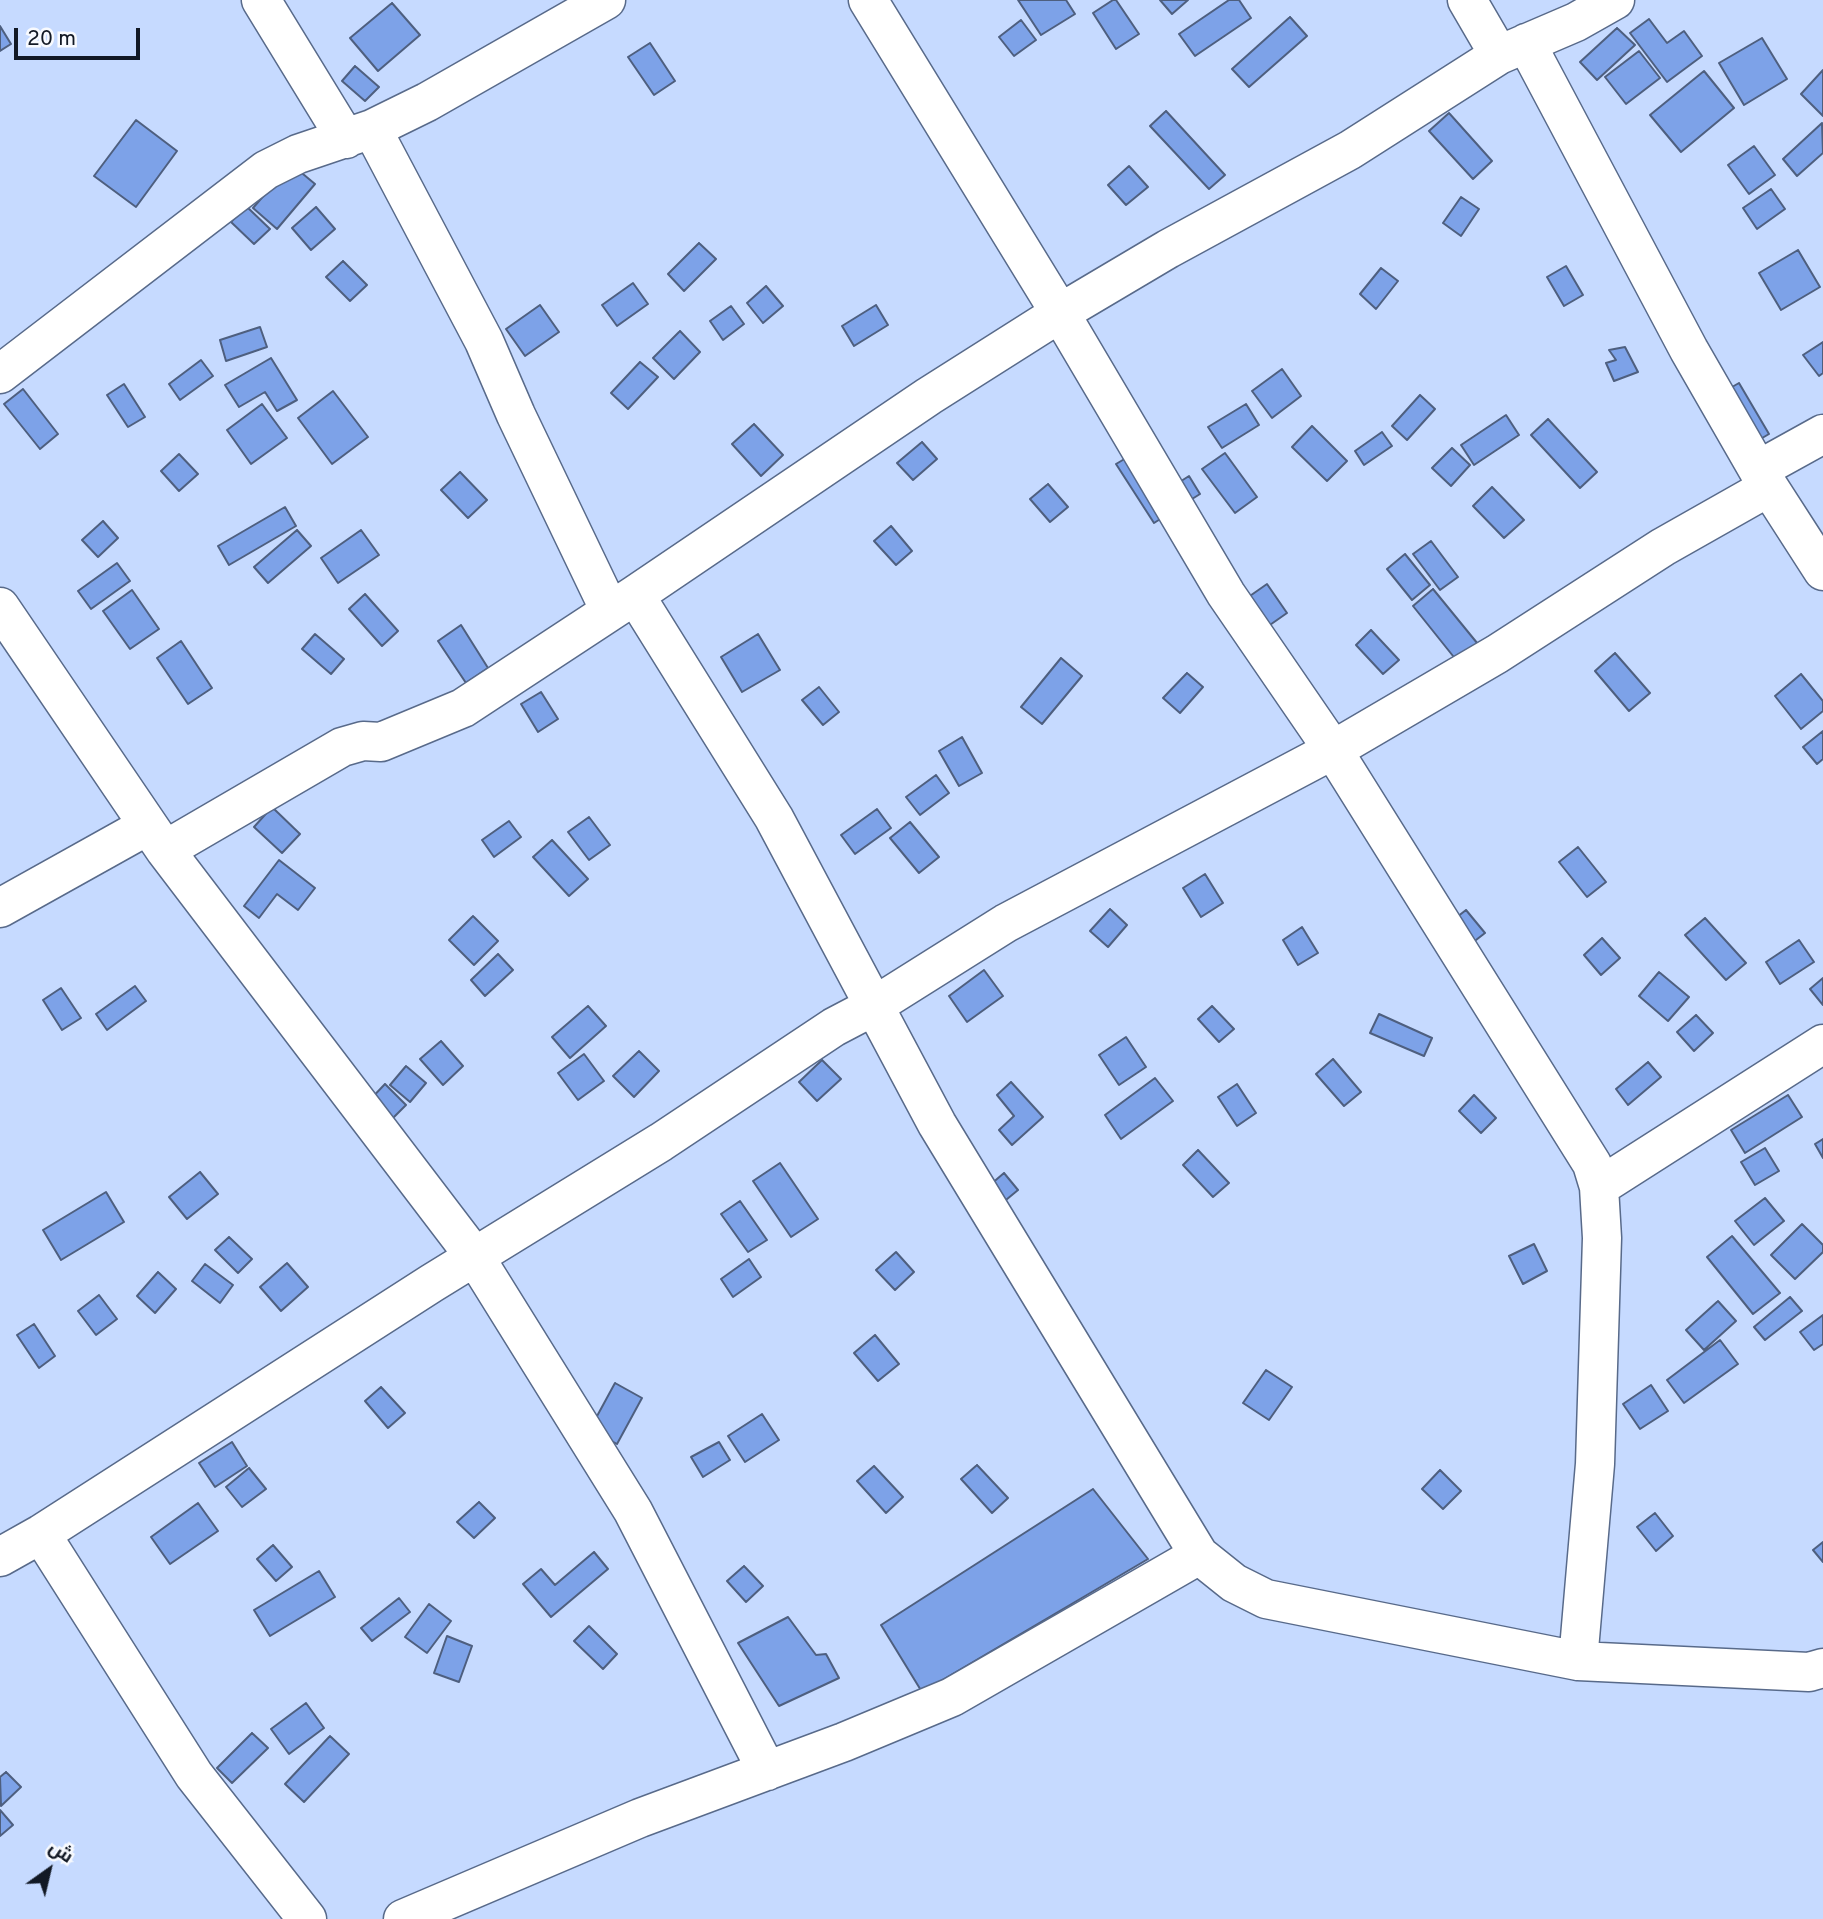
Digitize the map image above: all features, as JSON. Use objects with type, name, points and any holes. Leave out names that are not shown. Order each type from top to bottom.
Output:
[{"type":"street","points":[[261,0],[359,134],[484,341],[516,415],[622,603],[774,818],[937,1124],[1199,1555],[1234,1583],[1266,1599],[1578,1661],[1809,1672],[1823,1668]]},
{"type":"street","points":[[0,374],[266,170],[298,154],[359,134],[427,102],[606,0]]},
{"type":"street","points":[[869,0],[1060,313],[1226,594],[1333,750],[1592,1164],[1599,1187],[1602,1238],[1595,1464],[1578,1661]]},
{"type":"street","points":[[1466,0],[1512,49],[1763,478],[1823,571]]},
{"type":"street","points":[[0,908],[156,838],[342,747],[363,741],[381,742],[463,708],[929,396],[1060,313],[1168,249],[1350,150],[1512,49],[1576,22],[1615,0]]},
{"type":"street","points":[[307,1919],[13,1543],[661,1142],[834,1027],[874,1006],[1006,923],[1333,750],[1497,654],[1662,547],[1823,434]]},
{"type":"street","points":[[0,607],[156,838],[475,1257],[634,1511],[767,1771]]},
{"type":"street","points":[[1599,1187],[1823,1044]]},
{"type":"street","points":[[403,1919],[640,1818],[767,1771],[952,1697],[1199,1555]]},
{"type":"building","points":[[1018,0],[1066,0],[1075,14],[1041,35]]},
{"type":"building","points":[[1116,0],[1139,34],[1116,49],[1093,13]]},
{"type":"building","points":[[1160,0],[1188,0],[1172,14]]},
{"type":"building","points":[[1229,0],[1239,0],[1251,18],[1195,56],[1179,34]]},
{"type":"building","points":[[392,3],[420,35],[378,71],[350,38]]},
{"type":"building","points":[[1290,17],[1307,36],[1249,87],[1232,69]]},
{"type":"building","points":[[1649,19],[1667,43],[1684,31],[1702,56],[1667,82],[1630,33]]},
{"type":"building","points":[[1021,20],[1036,40],[1014,56],[999,37]]},
{"type":"building","points":[[0,26],[11,44],[0,51]]},
{"type":"building","points":[[1617,28],[1635,45],[1597,80],[1580,62]]},
{"type":"building","points":[[1762,38],[1787,79],[1744,105],[1719,63]]},
{"type":"building","points":[[650,43],[675,81],[654,95],[628,57]]},
{"type":"building","points":[[1639,51],[1660,78],[1626,104],[1605,77]]},
{"type":"building","points":[[355,66],[379,87],[365,101],[342,81]]},
{"type":"building","points":[[1823,70],[1823,116],[1801,94]]},
{"type":"building","points":[[1704,71],[1734,108],[1681,152],[1650,115]]},
{"type":"building","points":[[1166,111],[1225,175],[1209,189],[1150,126]]},
{"type":"building","points":[[1449,113],[1492,161],[1473,179],[1429,131]]},
{"type":"building","points":[[136,120],[177,151],[136,207],[94,176]]},
{"type":"building","points":[[1822,123],[1823,153],[1797,176],[1783,159]]},
{"type":"building","points":[[1754,146],[1775,175],[1749,194],[1728,165]]},
{"type":"building","points":[[291,164],[315,184],[277,229],[253,208]]},
{"type":"building","points":[[1129,166],[1148,187],[1126,205],[1108,185]]},
{"type":"building","points":[[1771,189],[1785,209],[1757,229],[1743,208]]},
{"type":"building","points":[[1461,197],[1479,209],[1461,236],[1443,223]]},
{"type":"building","points":[[246,206],[270,229],[254,244],[231,222]]},
{"type":"building","points":[[316,207],[335,229],[311,250],[292,228]]},
{"type":"building","points":[[699,243],[716,259],[684,291],[668,274]]},
{"type":"building","points":[[1798,250],[1820,287],[1781,310],[1759,273]]},
{"type":"building","points":[[343,261],[367,285],[350,301],[326,277]]},
{"type":"building","points":[[1566,266],[1583,295],[1564,306],[1547,277]]},
{"type":"building","points":[[1381,268],[1398,281],[1376,309],[1360,294]]},
{"type":"building","points":[[633,283],[648,304],[617,326],[602,305]]},
{"type":"building","points":[[766,286],[783,306],[763,323],[747,303]]},
{"type":"building","points":[[540,305],[559,332],[525,356],[506,329]]},
{"type":"building","points":[[876,305],[888,325],[854,346],[842,326]]},
{"type":"building","points":[[731,306],[744,324],[723,340],[710,321]]},
{"type":"building","points":[[260,327],[267,347],[226,361],[220,340]]},
{"type":"building","points":[[680,331],[700,352],[674,379],[653,358]]},
{"type":"building","points":[[1823,342],[1823,373],[1819,376],[1803,355]]},
{"type":"building","points":[[1625,347],[1638,372],[1614,381],[1606,363],[1616,360],[1609,350]]},
{"type":"building","points":[[271,358],[297,400],[277,411],[265,392],[239,407],[225,385]]},
{"type":"building","points":[[201,360],[213,376],[180,400],[169,384]]},
{"type":"building","points":[[640,362],[658,377],[628,409],[611,393]]},
{"type":"building","points":[[1282,369],[1301,396],[1272,418],[1252,391]]},
{"type":"building","points":[[1739,383],[1769,434],[1735,454],[1704,403]]},
{"type":"building","points":[[124,384],[145,417],[128,427],[107,395]]},
{"type":"building","points":[[23,389],[58,434],[40,449],[4,404]]},
{"type":"building","points":[[333,391],[368,437],[332,464],[298,418]]},
{"type":"building","points":[[1420,395],[1435,409],[1407,440],[1392,426]]},
{"type":"building","points":[[262,404],[287,438],[251,464],[227,430]]},
{"type":"building","points":[[1246,404],[1259,425],[1222,448],[1208,427]]},
{"type":"building","points":[[1506,415],[1519,435],[1474,465],[1461,445]]},
{"type":"building","points":[[1548,419],[1597,472],[1580,488],[1531,435]]},
{"type":"building","points":[[754,424],[783,455],[761,476],[732,444]]},
{"type":"building","points":[[1312,426],[1347,461],[1327,481],[1292,447]]},
{"type":"building","points":[[1382,432],[1392,446],[1364,465],[1355,451]]},
{"type":"building","points":[[922,442],[937,459],[913,480],[897,463]]},
{"type":"building","points":[[1452,448],[1470,465],[1451,486],[1432,468]]},
{"type":"building","points":[[1138,451],[1164,492],[1189,476],[1200,494],[1154,523],[1116,464]]},
{"type":"building","points":[[1225,453],[1257,497],[1235,513],[1202,469]]},
{"type":"building","points":[[179,454],[198,474],[179,491],[161,471]]},
{"type":"building","points":[[460,472],[487,500],[468,518],[441,490]]},
{"type":"building","points":[[1048,484],[1068,507],[1050,522],[1030,499]]},
{"type":"building","points":[[1492,487],[1524,520],[1504,538],[1473,506]]},
{"type":"building","points":[[285,507],[296,526],[229,565],[218,546]]},
{"type":"building","points":[[103,521],[118,538],[98,557],[82,540]]},
{"type":"building","points":[[891,526],[912,551],[896,565],[874,541]]},
{"type":"building","points":[[297,530],[311,546],[268,583],[254,567]]},
{"type":"building","points":[[361,530],[379,555],[338,583],[321,558]]},
{"type":"building","points":[[1431,541],[1458,577],[1440,590],[1413,554]]},
{"type":"building","points":[[1405,554],[1430,585],[1412,600],[1387,569]]},
{"type":"building","points":[[117,563],[130,581],[91,609],[78,591]]},
{"type":"building","points":[[1267,584],[1287,613],[1267,627],[1247,598]]},
{"type":"building","points":[[1433,589],[1482,649],[1461,666],[1413,606]]},
{"type":"building","points":[[132,590],[159,629],[130,649],[103,611]]},
{"type":"building","points":[[365,594],[398,631],[382,646],[349,609]]},
{"type":"building","points":[[461,625],[488,668],[466,683],[438,641]]},
{"type":"building","points":[[1371,630],[1399,660],[1383,674],[1356,645]]},
{"type":"building","points":[[315,634],[344,659],[331,674],[302,649]]},
{"type":"building","points":[[758,634],[780,670],[742,692],[721,657]]},
{"type":"building","points":[[181,641],[212,688],[188,704],[157,658]]},
{"type":"building","points":[[1615,653],[1650,693],[1629,711],[1595,671]]},
{"type":"building","points":[[1061,658],[1082,676],[1042,724],[1021,707]]},
{"type":"building","points":[[1187,673],[1203,687],[1180,713],[1163,698]]},
{"type":"building","points":[[1801,674],[1823,701],[1823,711],[1801,729],[1775,696]]},
{"type":"building","points":[[819,687],[839,712],[823,725],[802,700]]},
{"type":"building","points":[[541,692],[558,719],[538,732],[521,704]]},
{"type":"building","points":[[1823,731],[1823,759],[1817,764],[1803,747]]},
{"type":"building","points":[[962,737],[982,773],[959,786],[939,751]]},
{"type":"building","points":[[936,775],[949,793],[920,815],[906,797]]},
{"type":"building","points":[[272,807],[300,834],[282,853],[254,827]]},
{"type":"building","points":[[877,809],[891,828],[855,854],[841,835]]},
{"type":"building","points":[[589,817],[610,845],[589,860],[568,832]]},
{"type":"building","points":[[509,821],[521,837],[494,857],[482,840]]},
{"type":"building","points":[[910,822],[939,857],[919,873],[890,838]]},
{"type":"building","points":[[552,840],[588,879],[569,896],[533,857]]},
{"type":"building","points":[[1578,847],[1606,882],[1587,897],[1559,862]]},
{"type":"building","points":[[279,860],[315,888],[298,910],[277,894],[259,918],[244,906]]},
{"type":"building","points":[[1205,874],[1223,903],[1201,917],[1183,888]]},
{"type":"building","points":[[1110,909],[1127,925],[1108,947],[1090,931]]},
{"type":"building","points":[[1466,910],[1485,933],[1467,947],[1448,924]]},
{"type":"building","points":[[473,916],[498,941],[474,965],[449,940]]},
{"type":"building","points":[[1705,918],[1746,963],[1726,980],[1685,935]]},
{"type":"building","points":[[1302,927],[1318,953],[1298,965],[1283,940]]},
{"type":"building","points":[[1602,938],[1620,958],[1601,975],[1584,955]]},
{"type":"building","points":[[1799,940],[1814,962],[1780,984],[1766,962]]},
{"type":"building","points":[[498,954],[513,970],[485,996],[471,980]]},
{"type":"building","points":[[984,970],[1003,996],[967,1022],[949,996]]},
{"type":"building","points":[[1659,972],[1689,997],[1668,1021],[1639,996]]},
{"type":"building","points":[[1823,978],[1823,1005],[1810,989]]},
{"type":"building","points":[[135,986],[146,1001],[107,1030],[96,1014]]},
{"type":"building","points":[[61,988],[81,1018],[62,1030],[43,1000]]},
{"type":"building","points":[[588,1006],[606,1026],[570,1058],[552,1037]]},
{"type":"building","points":[[1212,1006],[1234,1029],[1219,1042],[1198,1019]]},
{"type":"building","points":[[1379,1014],[1432,1038],[1424,1056],[1370,1033]]},
{"type":"building","points":[[1696,1015],[1713,1033],[1694,1051],[1677,1032]]},
{"type":"building","points":[[1126,1037],[1146,1067],[1119,1085],[1099,1055]]},
{"type":"building","points":[[441,1041],[463,1066],[443,1085],[420,1059]]},
{"type":"building","points":[[639,1051],[659,1071],[634,1097],[613,1076]]},
{"type":"building","points":[[584,1054],[604,1081],[578,1100],[558,1073]]},
{"type":"building","points":[[1333,1059],[1361,1092],[1344,1106],[1316,1074]]},
{"type":"building","points":[[822,1060],[841,1079],[817,1101],[799,1082]]},
{"type":"building","points":[[1648,1062],[1661,1077],[1628,1105],[1616,1089]]},
{"type":"building","points":[[406,1066],[426,1083],[410,1102],[390,1085]]},
{"type":"building","points":[[1155,1078],[1173,1101],[1121,1139],[1105,1115]]},
{"type":"building","points":[[1011,1082],[1043,1117],[1012,1145],[999,1130],[1014,1116],[997,1095]]},
{"type":"building","points":[[385,1084],[406,1105],[386,1125],[365,1105]]},
{"type":"building","points":[[1237,1084],[1256,1113],[1237,1126],[1218,1097]]},
{"type":"building","points":[[1474,1095],[1496,1118],[1481,1133],[1459,1111]]},
{"type":"building","points":[[1788,1095],[1802,1117],[1745,1153],[1731,1130]]},
{"type":"building","points":[[1823,1139],[1823,1158],[1815,1144]]},
{"type":"building","points":[[1765,1148],[1779,1171],[1755,1185],[1741,1162]]},
{"type":"building","points":[[1198,1150],[1229,1183],[1213,1197],[1183,1165]]},
{"type":"building","points":[[780,1163],[818,1219],[791,1237],[753,1181]]},
{"type":"building","points":[[200,1172],[218,1194],[187,1219],[169,1197]]},
{"type":"building","points":[[1004,1173],[1018,1190],[989,1214],[976,1197]]},
{"type":"building","points":[[106,1192],[124,1222],[61,1260],[43,1230]]},
{"type":"building","points":[[1765,1198],[1784,1221],[1754,1245],[1735,1221]]},
{"type":"building","points":[[740,1201],[767,1240],[748,1252],[721,1214]]},
{"type":"building","points":[[1802,1224],[1823,1245],[1823,1252],[1795,1279],[1771,1255]]},
{"type":"building","points":[[1732,1236],[1780,1293],[1753,1314],[1707,1257]]},
{"type":"building","points":[[229,1237],[252,1259],[238,1273],[215,1250]]},
{"type":"building","points":[[1534,1244],[1547,1271],[1523,1284],[1509,1256]]},
{"type":"building","points":[[896,1252],[914,1272],[895,1290],[876,1270]]},
{"type":"building","points":[[749,1259],[761,1277],[733,1297],[721,1279]]},
{"type":"building","points":[[287,1263],[308,1287],[281,1311],[260,1287]]},
{"type":"building","points":[[205,1264],[233,1285],[220,1303],[192,1281]]},
{"type":"building","points":[[158,1272],[176,1289],[155,1313],[137,1296]]},
{"type":"building","points":[[99,1295],[117,1319],[96,1335],[78,1311]]},
{"type":"building","points":[[1790,1297],[1802,1311],[1765,1340],[1754,1327]]},
{"type":"building","points":[[1718,1301],[1736,1321],[1704,1350],[1686,1330]]},
{"type":"building","points":[[1823,1315],[1823,1344],[1814,1350],[1800,1332]]},
{"type":"building","points":[[34,1324],[55,1356],[39,1368],[17,1335]]},
{"type":"building","points":[[875,1335],[899,1364],[878,1381],[854,1353]]},
{"type":"building","points":[[1720,1340],[1738,1364],[1684,1403],[1667,1380]]},
{"type":"building","points":[[1266,1370],[1292,1387],[1269,1420],[1243,1403]]},
{"type":"building","points":[[615,1383],[642,1398],[617,1444],[590,1429]]},
{"type":"building","points":[[1651,1385],[1668,1411],[1640,1429],[1623,1404]]},
{"type":"building","points":[[381,1387],[405,1413],[388,1428],[365,1401]]},
{"type":"building","points":[[762,1414],[779,1440],[745,1462],[728,1436]]},
{"type":"building","points":[[232,1442],[247,1466],[215,1487],[199,1463]]},
{"type":"building","points":[[719,1442],[730,1460],[703,1477],[691,1457]]},
{"type":"building","points":[[977,1465],[1008,1498],[992,1513],[961,1479]]},
{"type":"building","points":[[874,1466],[903,1497],[886,1513],[857,1481]]},
{"type":"building","points":[[249,1468],[266,1489],[242,1507],[226,1487]]},
{"type":"building","points":[[1440,1470],[1461,1491],[1443,1509],[1422,1489]]},
{"type":"building","points":[[1093,1489],[1148,1559],[922,1692],[881,1625]]},
{"type":"building","points":[[479,1502],[495,1518],[474,1538],[457,1522]]},
{"type":"building","points":[[198,1503],[218,1531],[170,1564],[151,1537]]},
{"type":"building","points":[[1655,1513],[1673,1536],[1656,1551],[1637,1527]]},
{"type":"building","points":[[1823,1542],[1823,1562],[1813,1550]]},
{"type":"building","points":[[273,1545],[292,1567],[276,1581],[257,1559]]},
{"type":"building","points":[[594,1552],[608,1569],[551,1617],[523,1584],[541,1569],[555,1585]]},
{"type":"building","points":[[744,1566],[763,1586],[746,1602],[727,1581]]},
{"type":"building","points":[[319,1571],[335,1597],[270,1636],[254,1610]]},
{"type":"building","points":[[399,1598],[410,1612],[372,1641],[361,1628]]},
{"type":"building","points":[[429,1604],[451,1621],[427,1653],[405,1637]]},
{"type":"building","points":[[788,1617],[816,1655],[826,1654],[839,1678],[779,1706],[738,1643]]},
{"type":"building","points":[[589,1626],[617,1654],[603,1669],[574,1641]]},
{"type":"building","points":[[447,1636],[472,1646],[459,1682],[434,1673]]},
{"type":"building","points":[[306,1703],[324,1728],[289,1754],[271,1729]]},
{"type":"building","points":[[252,1733],[268,1748],[232,1783],[217,1768]]},
{"type":"building","points":[[330,1736],[349,1754],[304,1802],[285,1784]]},
{"type":"building","points":[[6,1772],[21,1787],[1,1806],[0,1777]]},
{"type":"building","points":[[0,1810],[13,1825],[0,1836]]}]
